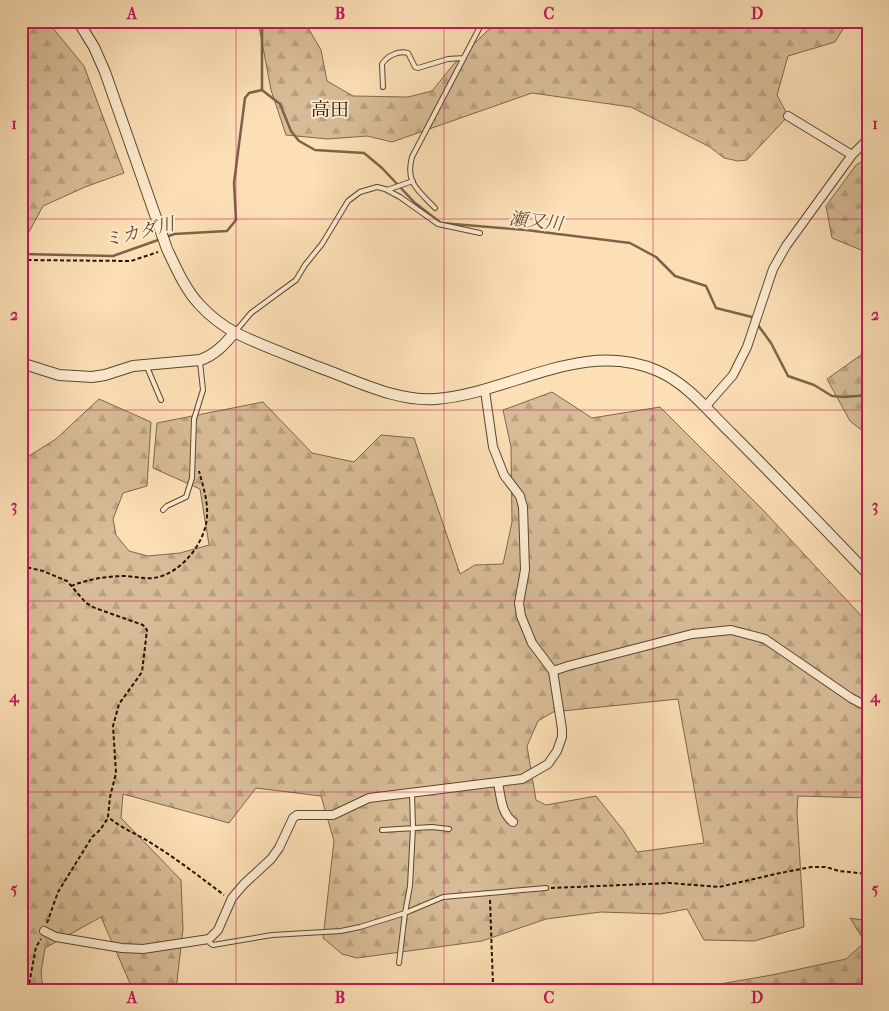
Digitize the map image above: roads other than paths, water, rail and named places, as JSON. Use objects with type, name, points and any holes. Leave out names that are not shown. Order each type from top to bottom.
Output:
[{"type":"street","points":[[78,21],[94,47],[105,72],[168,250],[186,286],[198,304],[235,332],[303,361],[403,397],[434,400],[485,391],[555,368],[584,362],[631,362],[659,372],[683,386],[705,407],[868,574]]},
{"type":"street","points":[[788,116],[852,155]]},
{"type":"street","points":[[705,407],[733,375],[747,347],[773,269],[786,246],[852,155],[868,139]]},
{"type":"street","points":[[21,363],[59,375],[84,377],[105,375],[133,366],[207,358],[221,348],[235,332]]},
{"type":"street","points":[[44,931],[56,937],[143,950],[209,939],[218,930],[232,901],[244,884],[271,859],[279,848],[293,818],[297,815],[333,815],[369,798],[522,779],[548,764],[553,758],[562,737],[562,729],[553,672],[532,643],[521,616],[519,603],[525,570],[523,507],[520,496],[504,475],[492,447],[485,391]]},
{"type":"street","points":[[553,672],[568,666],[692,634],[731,630],[765,639],[851,698],[868,707]]},
{"type":"street","points":[[498,783],[504,812],[513,822]]},
{"type":"lane","points":[[435,208],[412,181],[409,169],[412,157],[483,21]]},
{"type":"lane","points":[[383,87],[382,64],[389,57],[397,53],[408,53],[418,68],[448,58],[464,58]]},
{"type":"lane","points":[[387,190],[412,181]]},
{"type":"lane","points":[[235,332],[251,313],[296,280],[305,264],[322,244],[348,201],[360,192],[377,187],[387,190],[438,224],[480,233]]},
{"type":"lane","points":[[163,510],[167,506],[182,501],[190,487],[194,454],[194,420],[203,390],[200,360]]},
{"type":"lane","points":[[146,365],[160,400]]},
{"type":"lane","points":[[399,963],[404,913],[410,886],[413,828],[412,793]]},
{"type":"lane","points":[[382,830],[413,828],[449,829]]},
{"type":"lane","points":[[209,939],[213,945],[272,935],[341,931],[404,913],[443,897],[546,888]]},
{"type":"waterway","name":"瀬又川","points":[[262,21],[262,90]]},
{"type":"waterway","name":"瀬又川","points":[[262,90],[280,104],[291,131],[299,141],[315,150],[364,153],[382,168],[415,203],[441,223],[526,230],[630,243],[656,257],[675,276],[706,286],[716,308],[752,317],[771,343],[788,376],[814,385],[832,396],[868,395]]},
{"type":"waterway","name":"ミカダ川","points":[[166,237],[174,234],[227,231],[236,220],[234,183],[245,98],[249,93],[262,90]]},
{"type":"waterway","name":"ミカダ川","points":[[21,254],[113,256],[161,239]]},
{"type":"district","name":"高田","points":[[330,109]]}]
